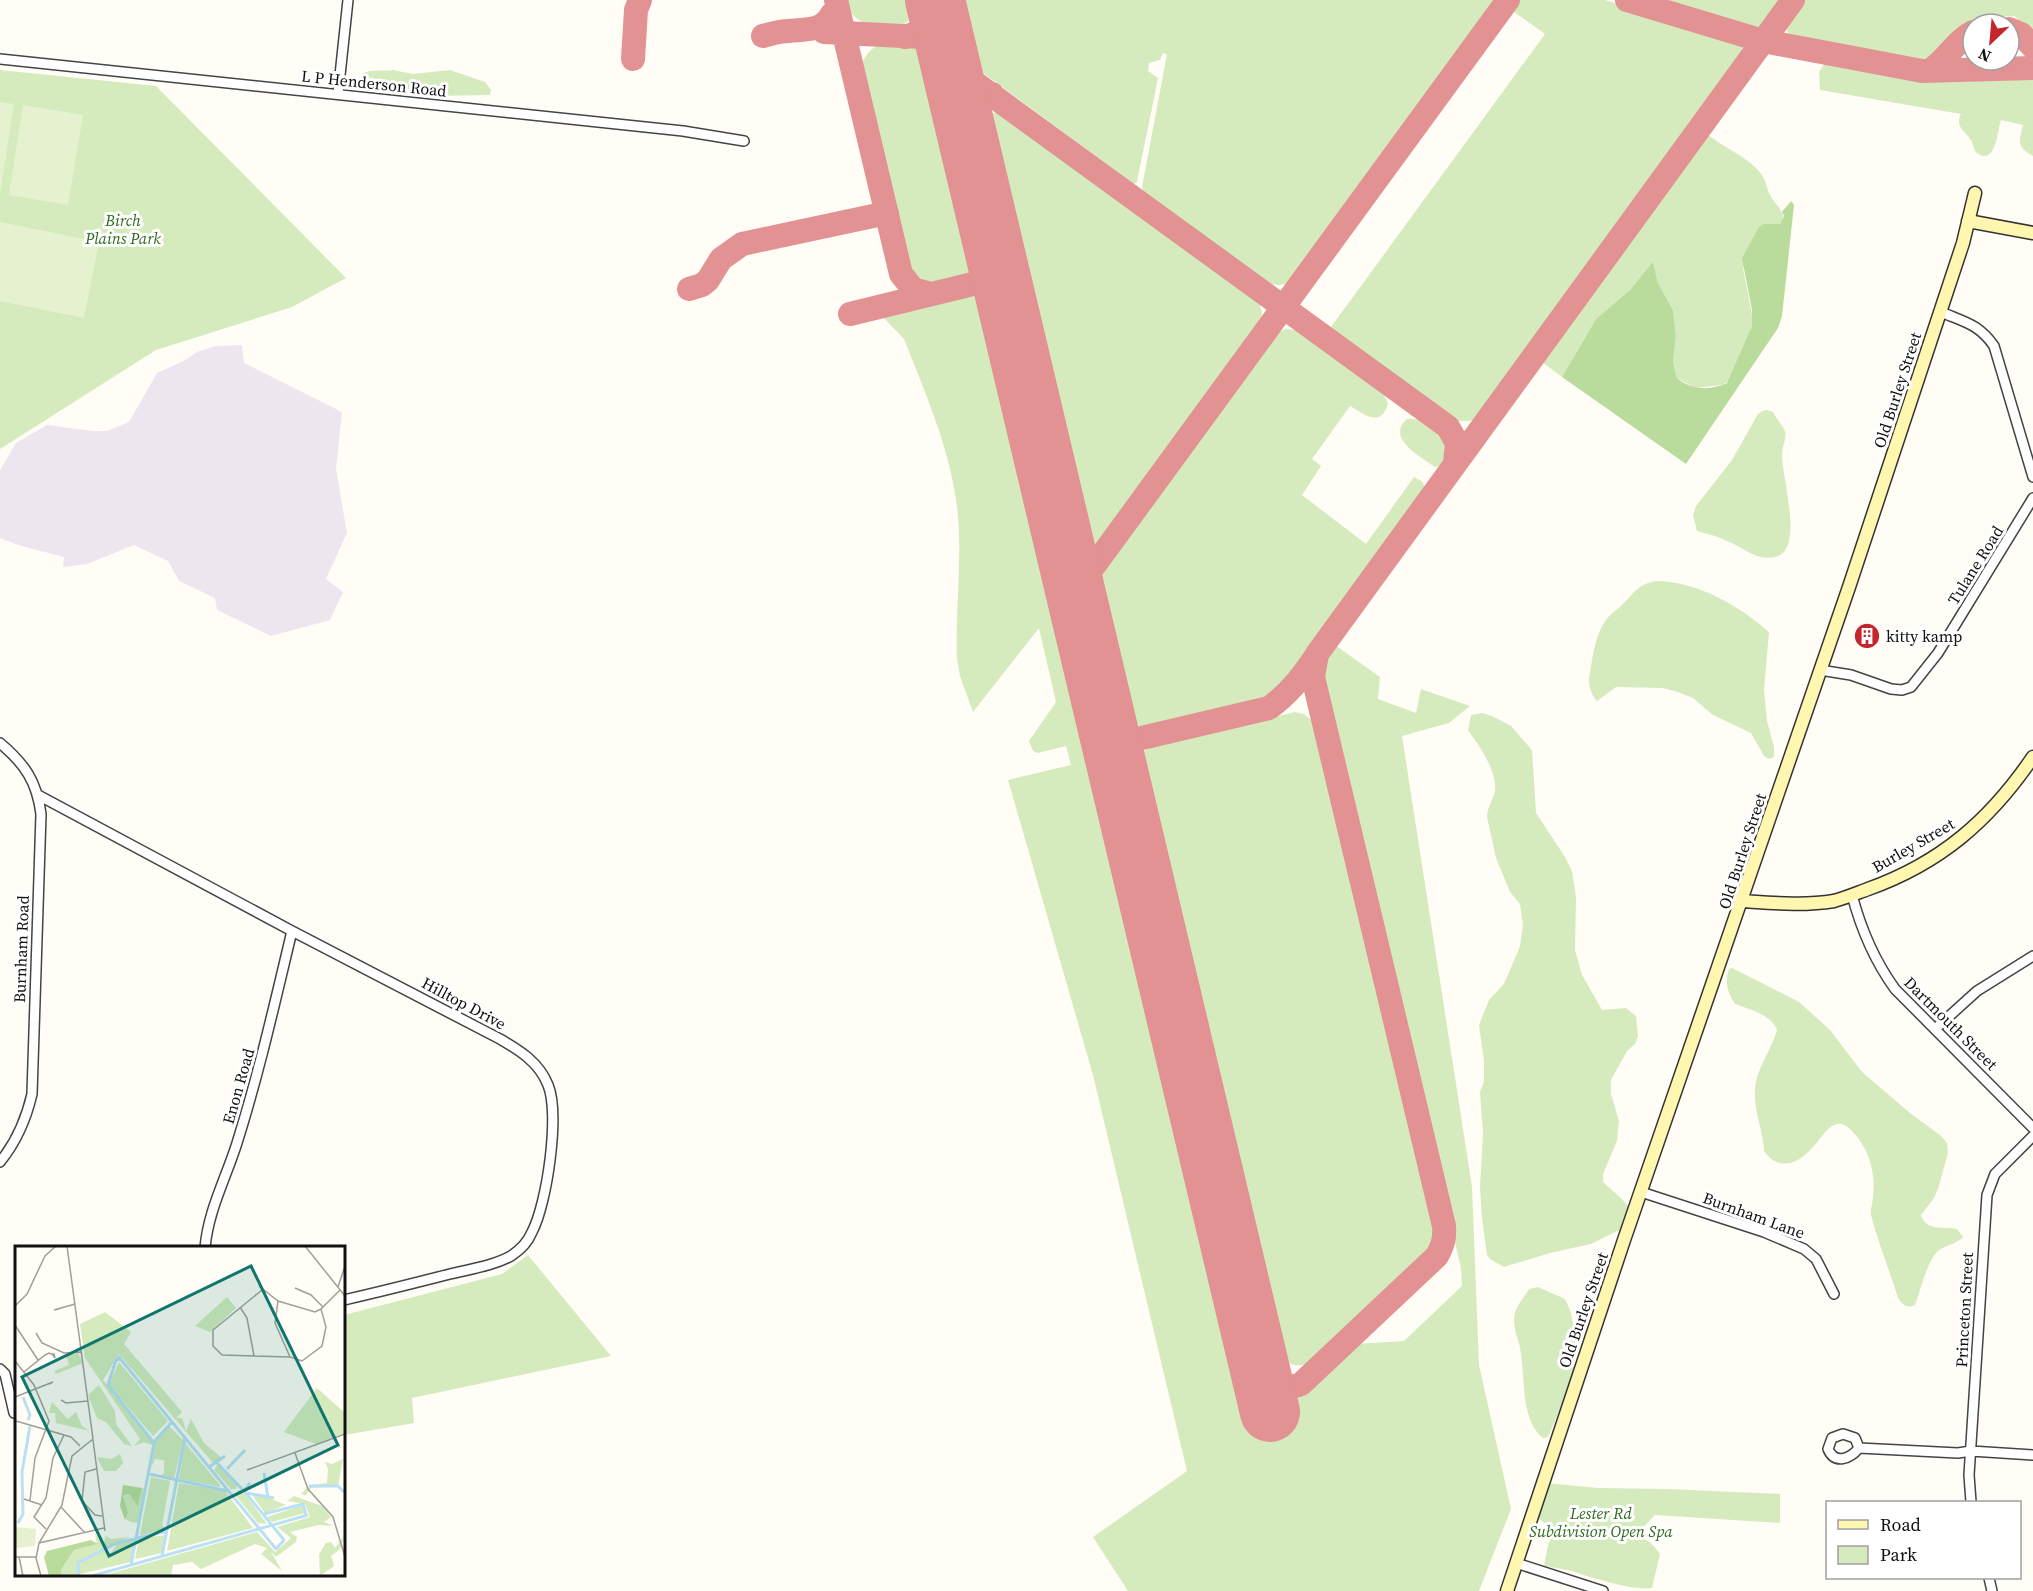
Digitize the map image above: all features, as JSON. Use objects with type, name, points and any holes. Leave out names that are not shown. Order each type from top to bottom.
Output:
[{"type":"main road","name":"Old Burley Street","points":[[1516,1563],[1941,312],[1976,193]]},
{"type":"main road","points":[[1968,221],[2033,233]]},
{"type":"main road","name":"Burley Street","points":[[1742,900],[1798,904],[1835,900],[1888,882],[1948,848],[1966,834],[1995,806],[2033,757]]},
{"type":"main road","points":[[1507,1591],[1516,1563]]},
{"type":"street","points":[[338,94],[348,0]]},
{"type":"street","name":"L P Henderson Road","points":[[0,59],[683,131],[744,141]]},
{"type":"street","points":[[1941,312],[1978,328],[1985,333],[1994,346],[2033,477]]},
{"type":"street","name":"Tulane Road","points":[[1820,670],[1851,675],[1891,689],[1902,690],[1911,687],[1938,653],[2033,498]]},
{"type":"street","name":"Burnham Road","points":[[0,743],[22,764],[34,784],[40,814],[39,917],[32,1094],[27,1116],[20,1132],[0,1162]]},
{"type":"street","name":"Hilltop Drive","points":[[38,795],[522,1052],[541,1071],[550,1090],[553,1113],[552,1146],[540,1210],[533,1232],[523,1246],[511,1256],[483,1266],[345,1300]]},
{"type":"street","name":"Dartmouth Street","points":[[1852,894],[1859,921],[1883,973],[1894,989],[2033,1128]]},
{"type":"street","name":"Enon Road","points":[[205,1246],[208,1226],[237,1144],[264,1052],[292,931]]},
{"type":"street","points":[[1935,1029],[1977,991],[2033,956]]},
{"type":"street","name":"Princeton Street","points":[[1971,1501],[1971,1451],[1987,1195],[1995,1174],[2033,1136]]},
{"type":"street","name":"Burnham Lane","points":[[1641,1192],[1804,1248],[1816,1259],[1834,1294]]},
{"type":"street","points":[[3,1372],[14,1413]]},
{"type":"street","points":[[1859,1448],[2033,1455]]},
{"type":"street","points":[[1516,1563],[1603,1591]]},
{"type":"shaded area","points":[[242,345],[244,363],[342,412],[336,469],[347,533],[326,579],[343,592],[330,620],[271,636],[217,610],[215,598],[179,581],[168,561],[134,545],[87,564],[63,567],[64,557],[0,538],[0,470],[16,443],[47,425],[107,431],[129,422],[157,373],[184,361],[197,352],[215,346]]},
{"type":"green space","points":[[844,0],[915,0],[913,13],[906,22],[896,27],[884,28],[871,26],[859,20],[849,11]]},
{"type":"green space","points":[[956,0],[1499,0],[1297,277],[1281,285],[1263,280],[1143,191],[1167,54],[1163,53],[1160,60],[1149,63],[1148,71],[1158,78],[1137,182],[1134,184],[975,67],[969,55]]},
{"type":"green space","points":[[1517,0],[1605,0],[1734,40],[1742,46],[1743,53],[1741,59],[1477,419],[1459,421],[1332,330],[1331,327],[1545,34],[1510,9]]},
{"type":"green space","points":[[1655,0],[1785,0],[1766,23],[1755,28],[1748,28]]},
{"type":"green space","points":[[1804,0],[2033,0],[2033,38],[2021,23],[2021,12],[1961,12],[1961,34],[1937,61],[1928,64],[1805,44],[1790,36],[1787,26]]},
{"type":"green space","points":[[886,43],[904,43],[915,46],[928,57],[975,255],[968,276],[942,283],[927,282],[913,274],[907,265],[860,67],[870,51]]},
{"type":"green space","points":[[1825,63],[1922,79],[2033,75],[2033,156],[2020,143],[2023,125],[2001,120],[1992,152],[1983,156],[1976,152],[1971,140],[1961,128],[1959,118],[1961,114],[1820,90],[1819,72]]},
{"type":"green space","name":"Birch Plains Park","points":[[0,70],[156,86],[346,278],[292,307],[156,350],[0,449]]},
{"type":"green space","points":[[393,70],[413,74],[450,70],[485,82],[491,90],[490,95],[438,96],[407,89],[375,88],[361,82],[359,78],[369,71]]},
{"type":"green space","points":[[0,102],[14,104],[0,194]]},
{"type":"green space","points":[[23,105],[83,115],[68,205],[9,195]]},
{"type":"green space","points":[[996,112],[1002,113],[1257,299],[1262,310],[1262,322],[1259,329],[1103,544],[1096,549],[1090,548],[1085,543],[986,122],[989,115]]},
{"type":"green space","points":[[1706,133],[1756,168],[1783,216],[1780,224],[1763,224],[1743,268],[1753,320],[1749,336],[1730,380],[1722,385],[1695,388],[1677,378],[1673,362],[1676,336],[1673,310],[1658,283],[1653,263],[1630,290],[1596,319],[1562,377],[1542,362]]},
{"type":"green space","points":[[1791,201],[1794,205],[1782,316],[1778,328],[1686,464],[1562,377],[1596,319],[1630,290],[1653,262],[1658,283],[1673,310],[1676,336],[1673,362],[1677,378],[1688,385],[1701,388],[1727,383],[1752,326],[1752,310],[1742,258],[1759,227],[1763,224],[1780,224],[1784,216],[1782,212]]},
{"type":"green space","points":[[0,222],[99,242],[84,318],[0,301]]},
{"type":"green space","points":[[961,294],[977,297],[988,310],[1252,1417],[1291,1405],[1355,1344],[1404,1341],[1462,1286],[1461,1268],[1320,674],[1323,663],[1335,645],[1380,677],[1378,699],[1416,713],[1421,689],[1470,706],[1449,723],[1402,736],[1472,1187],[1479,1365],[1511,1509],[1479,1591],[1128,1591],[1093,1537],[1187,1471],[1093,1075],[1008,780],[1071,765],[1066,746],[1038,753],[1033,751],[1029,741],[1056,702],[1039,628],[973,712],[960,676],[957,659],[959,534],[951,473],[932,410],[904,339],[881,315]]},
{"type":"green space","points":[[1287,329],[1298,330],[1381,390],[1388,403],[1385,411],[1377,417],[1366,415],[1350,406],[1312,459],[1321,466],[1302,495],[1366,544],[1414,477],[1423,482],[1425,492],[1291,674],[1277,689],[1255,702],[1146,727],[1137,725],[1126,716],[1095,588],[1096,579],[1271,338],[1277,332]]},
{"type":"green space","points":[[1767,410],[1773,412],[1785,431],[1782,454],[1790,525],[1786,550],[1771,558],[1752,554],[1720,538],[1697,531],[1693,515],[1696,506],[1732,460],[1758,414]]},
{"type":"green space","points":[[1407,419],[1425,422],[1446,440],[1449,449],[1444,465],[1435,467],[1402,440],[1401,426]]},
{"type":"green space","points":[[1656,581],[1671,582],[1702,590],[1731,604],[1769,632],[1764,690],[1774,757],[1769,759],[1764,756],[1751,733],[1713,715],[1693,698],[1678,692],[1663,688],[1616,687],[1597,701],[1595,699],[1589,678],[1594,648],[1602,626],[1637,590]]},
{"type":"green space","points":[[1295,712],[1304,714],[1315,723],[1437,1234],[1433,1247],[1311,1363],[1301,1365],[1289,1363],[1278,1354],[1137,764],[1144,751],[1155,745]]},
{"type":"green space","points":[[1482,713],[1511,726],[1532,750],[1536,813],[1572,871],[1576,897],[1575,950],[1582,975],[1602,1010],[1626,1008],[1636,1016],[1638,1036],[1611,1080],[1611,1094],[1619,1121],[1617,1141],[1603,1174],[1603,1182],[1628,1206],[1637,1224],[1628,1230],[1617,1231],[1591,1244],[1504,1267],[1487,1255],[1482,1218],[1480,1187],[1483,1134],[1480,1092],[1484,1082],[1484,1061],[1479,1025],[1489,1000],[1503,985],[1508,975],[1520,946],[1523,925],[1520,904],[1510,892],[1496,858],[1487,817],[1495,790],[1493,775],[1486,758],[1468,730],[1471,715]]},
{"type":"green space","points":[[1732,968],[1799,1002],[1830,1030],[1862,1072],[1947,1143],[1948,1153],[1938,1189],[1921,1215],[1927,1224],[1957,1229],[1963,1237],[1934,1255],[1915,1305],[1905,1306],[1898,1298],[1871,1215],[1874,1188],[1870,1161],[1851,1130],[1845,1125],[1834,1125],[1807,1153],[1789,1163],[1776,1162],[1764,1151],[1755,1091],[1758,1076],[1777,1030],[1765,1016],[1735,1004],[1727,983],[1729,969]]},
{"type":"green space","points":[[528,1255],[611,1356],[412,1398],[414,1423],[345,1435],[345,1315],[502,1274]]},
{"type":"green space","points":[[1538,1287],[1565,1299],[1576,1335],[1573,1378],[1548,1437],[1543,1438],[1536,1430],[1527,1410],[1520,1349],[1514,1323],[1517,1307],[1529,1289]]},
{"type":"green space","name":"Lester Rd Subdivision Open Spa","points":[[1546,1483],[1598,1488],[1780,1494],[1780,1523],[1655,1515],[1635,1536],[1649,1542],[1660,1554],[1652,1588],[1633,1587],[1544,1566],[1554,1530],[1535,1516]]},
{"type":"taxiway","points":[[633,59],[636,10],[640,0]]},
{"type":"taxiway","points":[[836,0],[901,274],[913,289],[931,294]]},
{"type":"taxiway","points":[[1075,592],[1508,0]]},
{"type":"taxiway","points":[[1627,0],[1763,41],[1922,71],[2033,68]]},
{"type":"taxiway","points":[[1262,1375],[1283,1390],[1301,1384],[1437,1256],[1444,1234],[1444,1226],[1313,677],[1317,654],[1793,0]]},
{"type":"taxiway","points":[[905,37],[917,32],[926,24],[932,15],[935,2]]},
{"type":"taxiway","points":[[763,36],[813,29],[823,24],[832,14]]},
{"type":"taxiway","points":[[824,32],[922,37],[934,42],[949,58]]},
{"type":"taxiway","points":[[2021,34],[2033,47]]},
{"type":"taxiway","points":[[1929,71],[1941,62],[1961,40]]},
{"type":"taxiway","points":[[948,54],[960,72],[1448,427],[1457,443],[1455,463]]},
{"type":"taxiway","points":[[963,119],[971,99],[980,94],[992,94]]},
{"type":"taxiway","points":[[689,289],[702,285],[708,280],[721,259],[742,244],[887,213]]},
{"type":"taxiway","points":[[981,282],[992,274],[997,260]]},
{"type":"taxiway","points":[[850,314],[981,282],[992,284],[1005,294]]},
{"type":"taxiway","points":[[1112,745],[1269,708],[1295,684],[1316,656]]},
{"type":"runway","points":[[935,0],[1270,1412]]},
{"type":"place","name":"kitty kamp","points":[[1867,636]]}]
